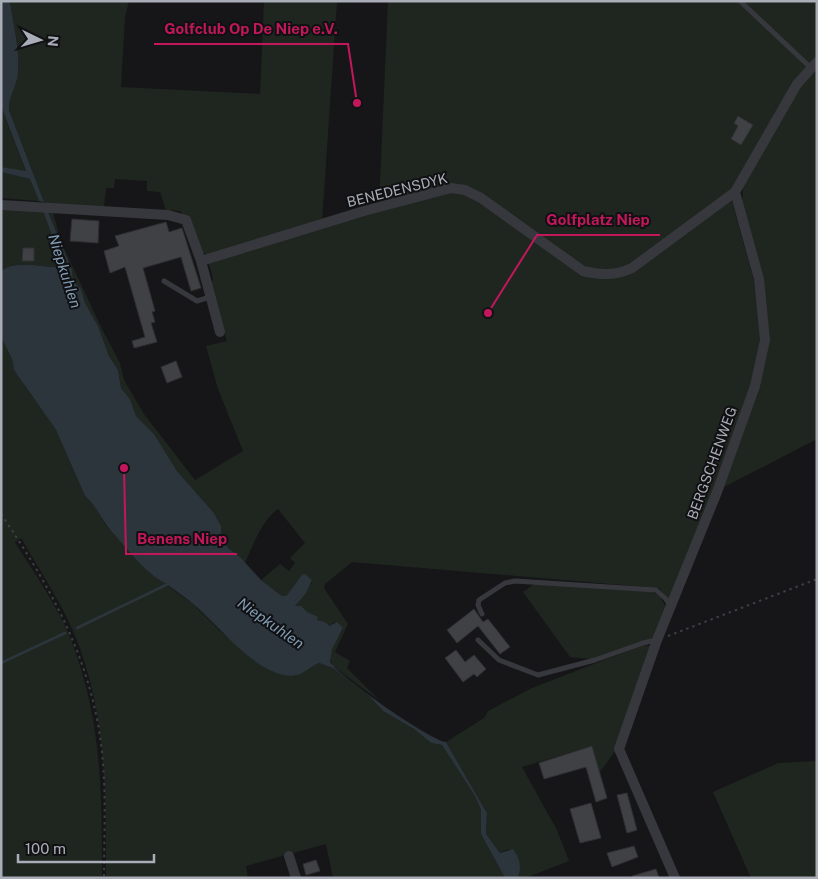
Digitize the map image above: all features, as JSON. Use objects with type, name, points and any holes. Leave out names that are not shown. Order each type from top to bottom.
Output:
[{"type":"street","points":[[734,192],[797,84],[814,65]]},
{"type":"street","name":"BENEDENSDYK","points":[[201,261],[364,211],[451,188],[465,190],[481,198],[583,271],[602,275],[619,274],[640,263],[734,192]]},
{"type":"street","name":"BERGSCHENWEG","points":[[675,878],[619,750],[657,640],[717,492],[755,386],[765,340],[759,279],[734,192]]},
{"type":"street","points":[[1,205],[168,215],[186,220],[201,261],[220,332]]},
{"type":"street","points":[[289,856],[296,878]]},
{"type":"lane","points":[[740,1],[814,65]]},
{"type":"lane","points":[[164,281],[197,301],[210,297]]},
{"type":"lane","points":[[482,614],[478,605],[479,600],[505,583],[515,581],[656,590],[666,599],[670,607]]},
{"type":"lane","points":[[478,640],[499,660],[538,675],[595,660],[657,640]]},
{"type":"path","points":[[1,514],[50,593],[78,650],[91,694],[103,764],[104,878]]},
{"type":"path","points":[[657,640],[817,579]]},
{"type":"shaded area","points":[[10,1],[129,1],[125,17],[121,87],[260,94],[264,1],[337,1],[322,222],[379,204],[388,1],[817,1],[817,56],[793,82],[733,190],[729,190],[754,281],[761,339],[751,385],[714,492],[669,600],[659,588],[352,562],[325,584],[324,588],[348,624],[335,652],[350,661],[347,668],[380,701],[333,666],[330,657],[331,653],[343,630],[335,622],[329,626],[295,606],[312,582],[297,581],[286,596],[282,596],[261,580],[280,564],[289,571],[295,563],[290,558],[305,543],[278,509],[263,526],[245,563],[228,548],[221,534],[221,526],[214,513],[177,471],[154,434],[136,416],[130,399],[121,388],[118,370],[109,356],[98,326],[85,303],[81,289],[73,280],[72,270],[48,212],[53,212],[61,242],[120,363],[124,380],[144,414],[195,480],[243,451],[218,389],[206,346],[227,341],[211,287],[213,278],[206,254],[201,252],[190,224],[180,211],[166,210],[160,192],[147,191],[147,181],[115,179],[114,188],[106,188],[104,207],[54,205],[44,202],[9,110],[10,100],[18,77],[17,45]]},
{"type":"shaded area","points":[[817,66],[817,439],[724,487],[769,340],[742,208],[743,188],[747,174],[799,87]]},
{"type":"shaded area","points":[[1,106],[26,172],[1,167]]},
{"type":"shaded area","points":[[1,172],[30,179],[39,201],[1,198]]},
{"type":"shaded area","points":[[1,208],[43,211],[61,260],[60,267],[14,265],[1,271]]},
{"type":"shaded area","points":[[1,334],[25,386],[56,430],[85,496],[92,501],[106,525],[139,561],[161,581],[193,604],[220,631],[256,660],[276,673],[294,676],[319,663],[333,668],[369,696],[383,711],[414,729],[431,743],[442,745],[475,796],[481,810],[481,834],[505,878],[333,878],[326,844],[246,866],[248,878],[106,878],[105,783],[98,721],[92,691],[73,631],[21,538],[15,542],[54,605],[68,632],[83,674],[90,703],[98,760],[102,818],[102,878],[1,878]]},
{"type":"shaded area","points":[[534,584],[652,592],[660,596],[666,607],[653,638],[592,659],[570,657],[523,592]]},
{"type":"shaded area","points":[[643,645],[650,646],[616,750],[600,772],[592,746],[522,767],[557,830],[569,861],[525,878],[517,878],[509,849],[500,853],[486,834],[487,813],[446,742],[484,718],[488,711],[532,688]]},
{"type":"shaded area","points":[[817,761],[817,878],[751,878],[713,792],[778,763]]},
{"type":"water","points":[[1,1],[10,1],[18,54],[18,77],[10,100],[9,110],[44,202],[39,201],[30,179],[1,172],[1,167],[26,171],[1,106]]},
{"type":"water","name":"Niepkuhlen","points":[[43,211],[48,212],[72,270],[73,280],[81,289],[85,303],[98,326],[109,356],[118,370],[121,388],[130,399],[136,416],[154,434],[177,471],[214,513],[221,526],[221,534],[228,548],[240,557],[261,580],[282,596],[286,596],[302,575],[305,574],[312,580],[306,593],[295,606],[301,606],[307,612],[318,617],[317,620],[325,622],[329,626],[337,622],[343,628],[332,649],[330,662],[350,681],[385,707],[422,731],[446,742],[487,813],[486,834],[500,853],[513,849],[517,856],[520,866],[517,878],[505,878],[481,834],[481,810],[475,796],[442,745],[431,743],[414,729],[383,711],[369,696],[333,668],[319,663],[302,673],[291,676],[277,673],[251,658],[192,603],[154,576],[141,564],[108,528],[93,504],[85,496],[56,430],[14,370],[14,365],[1,334],[1,271],[14,265],[60,267],[61,260]]},
{"type":"building","points":[[738,116],[753,125],[741,145],[731,139],[738,126],[734,123]]},
{"type":"building","points":[[72,219],[99,221],[98,243],[70,241]]},
{"type":"building","points":[[166,222],[169,232],[182,228],[201,288],[191,291],[181,257],[143,268],[155,311],[152,312],[155,322],[151,323],[157,342],[134,348],[132,341],[145,337],[125,267],[110,273],[104,251],[119,246],[115,236]]},
{"type":"building","points":[[23,248],[34,248],[34,261],[22,261]]},
{"type":"building","points":[[176,361],[182,377],[167,383],[161,367]]},
{"type":"building","points":[[474,609],[483,622],[488,619],[510,647],[500,654],[478,626],[457,643],[447,630]]},
{"type":"building","points":[[456,650],[465,662],[474,655],[486,669],[477,677],[474,674],[463,682],[445,658]]},
{"type":"building","points":[[592,746],[607,798],[596,802],[586,767],[544,779],[539,763]]},
{"type":"building","points":[[627,793],[637,830],[627,833],[617,795]]},
{"type":"building","points":[[591,803],[601,838],[580,843],[570,809]]},
{"type":"building","points":[[634,846],[638,857],[612,867],[607,853]]},
{"type":"building","points":[[316,860],[320,871],[306,875],[303,864]]},
{"type":"building","points":[[656,869],[659,878],[633,878],[632,876]]},
{"type":"waterway","points":[[77,628],[170,583]]},
{"type":"waterway","points":[[1,663],[65,633]]},
{"type":"place","name":"Golfclub Op De Niep e.V.","points":[[357,103]]},
{"type":"place","name":"Golfplatz Niep","points":[[488,313]]},
{"type":"place","name":"Benens Niep","points":[[124,468]]}]
